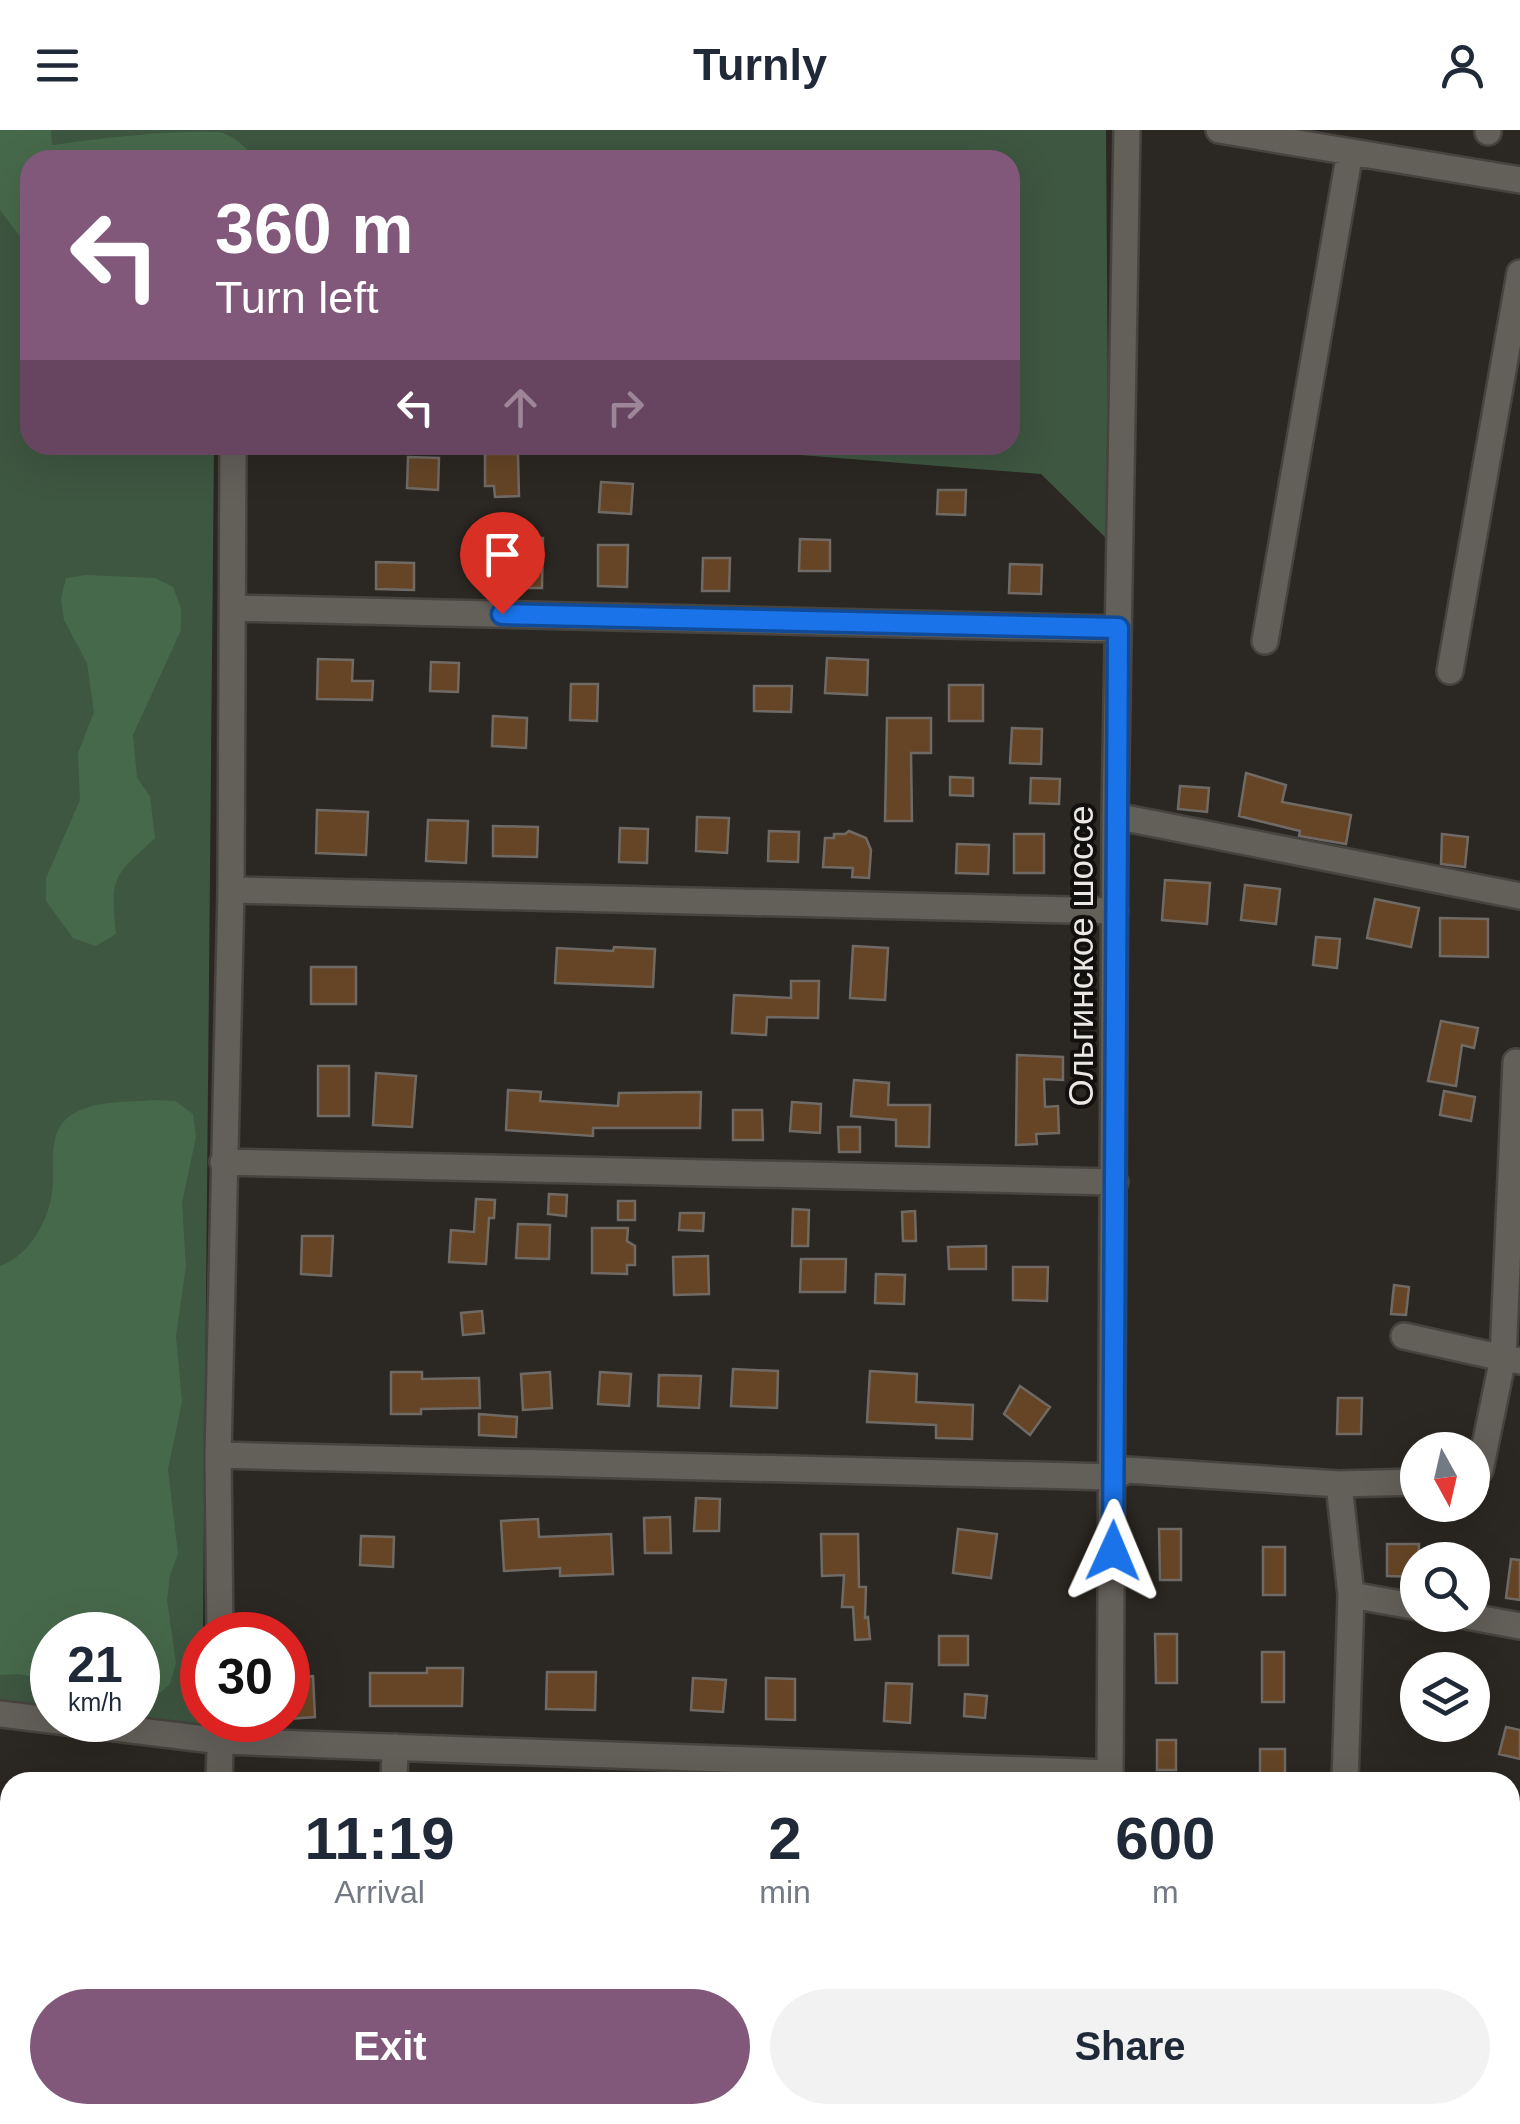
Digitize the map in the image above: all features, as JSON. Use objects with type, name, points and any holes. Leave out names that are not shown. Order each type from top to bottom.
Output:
[{"type":"street","name":"Ольгинское шоссе","points":[[1110,1772],[1115,816],[1127,130]]},
{"type":"street","points":[[1219,130],[1520,180]]},
{"type":"street","points":[[1265,641],[1350,152]]},
{"type":"street","points":[[1450,671],[1520,273]]},
{"type":"street","points":[[220,1612],[218,1455],[230,890],[233,455]]},
{"type":"street","points":[[233,608],[1118,628]]},
{"type":"street","points":[[1115,816],[1520,896]]},
{"type":"street","points":[[230,890],[1115,911]]},
{"type":"street","points":[[1490,1435],[1511,1360],[1516,1062]]},
{"type":"street","points":[[223,1162],[1115,1182]]},
{"type":"street","points":[[1404,1336],[1511,1360]]},
{"type":"street","points":[[218,1455],[1114,1478],[1127,1470],[1339,1484],[1400,1482]]},
{"type":"street","points":[[1339,1484],[1351,1595],[1345,1772]]},
{"type":"street","points":[[1351,1595],[1400,1604]]},
{"type":"street","points":[[1490,1620],[1520,1626]]},
{"type":"street","points":[[0,1714],[180,1727]]},
{"type":"street","points":[[310,1739],[395,1747],[852,1772]]},
{"type":"street","points":[[220,1772],[221,1742]]},
{"type":"street","points":[[394,1772],[395,1747]]},
{"type":"green space","points":[[0,130],[1106,130],[1109,541],[1041,474],[801,455],[1020,455],[1020,150],[20,150],[20,455],[214,455],[203,1612],[180,1612],[180,1726],[160,1723],[160,1612],[30,1612],[30,1708],[0,1703]]},
{"type":"green space","points":[[0,130],[51,130],[52,145],[158,133],[219,132],[248,150],[20,150],[20,237],[0,210]]},
{"type":"green space","points":[[66,578],[155,578],[173,587],[181,608],[181,630],[133,735],[137,778],[150,796],[155,838],[118,878],[114,899],[116,934],[96,946],[73,938],[46,901],[46,878],[80,800],[78,753],[94,712],[87,663],[64,620],[61,599]]},
{"type":"green space","points":[[175,1101],[193,1114],[196,1137],[182,1203],[186,1266],[176,1336],[182,1402],[168,1469],[178,1554],[167,1600],[176,1663],[170,1684],[160,1693],[160,1612],[30,1612],[30,1676],[0,1675],[0,1266],[32,1242],[45,1217],[60,1126],[76,1112],[112,1103]]},
{"type":"building","points":[[485,455],[518,455],[519,496],[495,497],[494,486],[485,486]]},
{"type":"building","points":[[408,457],[439,458],[438,490],[407,488]]},
{"type":"building","points":[[601,482],[633,484],[631,514],[599,512]]},
{"type":"building","points":[[938,490],[966,490],[965,515],[937,514]]},
{"type":"building","points":[[501,537],[543,538],[542,588],[520,588],[521,570],[500,569]]},
{"type":"building","points":[[800,539],[830,540],[830,571],[799,571]]},
{"type":"building","points":[[598,545],[628,545],[627,587],[598,586]]},
{"type":"building","points":[[703,558],[730,558],[729,591],[702,591]]},
{"type":"building","points":[[376,562],[414,563],[414,590],[376,589]]},
{"type":"building","points":[[1010,564],[1042,565],[1041,594],[1009,593]]},
{"type":"building","points":[[827,658],[868,660],[867,695],[825,693]]},
{"type":"building","points":[[318,659],[353,660],[352,681],[373,681],[372,700],[317,699]]},
{"type":"building","points":[[431,662],[459,663],[458,692],[430,691]]},
{"type":"building","points":[[571,684],[598,684],[597,721],[570,720]]},
{"type":"building","points":[[949,685],[983,685],[983,721],[949,721]]},
{"type":"building","points":[[754,686],[792,686],[791,712],[754,711]]},
{"type":"building","points":[[493,716],[527,718],[526,748],[492,746]]},
{"type":"building","points":[[887,718],[931,718],[931,753],[911,753],[912,821],[885,821]]},
{"type":"building","points":[[1012,728],[1042,729],[1041,764],[1010,763]]},
{"type":"building","points":[[1246,773],[1286,785],[1282,802],[1351,815],[1346,844],[1299,836],[1300,831],[1239,816]]},
{"type":"building","points":[[950,777],[973,778],[973,796],[950,795]]},
{"type":"building","points":[[1031,778],[1060,779],[1059,804],[1030,803]]},
{"type":"building","points":[[1180,786],[1209,788],[1207,812],[1178,809]]},
{"type":"building","points":[[317,810],[368,812],[366,855],[316,853]]},
{"type":"building","points":[[697,817],[729,818],[727,853],[696,851]]},
{"type":"building","points":[[428,820],[468,821],[466,863],[426,861]]},
{"type":"building","points":[[493,826],[538,827],[537,857],[493,856]]},
{"type":"building","points":[[620,828],[648,829],[647,863],[619,862]]},
{"type":"building","points":[[769,831],[799,832],[798,862],[768,861]]},
{"type":"building","points":[[849,831],[866,838],[871,850],[869,878],[852,877],[853,868],[823,867],[825,838]]},
{"type":"building","points":[[1014,834],[1044,834],[1044,873],[1014,873]]},
{"type":"building","points":[[1442,834],[1468,837],[1465,867],[1441,864]]},
{"type":"building","points":[[957,844],[989,845],[988,874],[956,873]]},
{"type":"building","points":[[1165,880],[1210,883],[1207,924],[1162,920]]},
{"type":"building","points":[[1245,885],[1280,889],[1276,924],[1241,920]]},
{"type":"building","points":[[1375,899],[1419,908],[1411,947],[1367,938]]},
{"type":"building","points":[[1440,918],[1488,919],[1488,957],[1440,956]]},
{"type":"building","points":[[1316,937],[1340,939],[1337,968],[1313,965]]},
{"type":"building","points":[[853,946],[888,948],[885,1000],[850,998]]},
{"type":"building","points":[[614,947],[655,949],[653,987],[555,983],[557,948],[613,951]]},
{"type":"building","points":[[311,967],[356,967],[356,1004],[311,1004]]},
{"type":"building","points":[[791,981],[819,981],[818,1018],[767,1017],[766,1035],[732,1033],[734,995],[791,998]]},
{"type":"building","points":[[1441,1021],[1478,1028],[1474,1048],[1462,1045],[1456,1086],[1428,1081]]},
{"type":"building","points":[[1017,1055],[1063,1057],[1063,1080],[1044,1079],[1045,1107],[1058,1106],[1059,1133],[1036,1134],[1037,1144],[1016,1145]]},
{"type":"building","points":[[318,1066],[349,1066],[349,1116],[318,1116]]},
{"type":"building","points":[[376,1073],[416,1076],[412,1127],[373,1125]]},
{"type":"building","points":[[854,1080],[889,1083],[888,1105],[930,1105],[929,1147],[896,1146],[896,1120],[851,1116]]},
{"type":"building","points":[[508,1090],[541,1092],[540,1101],[618,1106],[619,1093],[701,1092],[700,1128],[593,1128],[593,1136],[506,1130]]},
{"type":"building","points":[[1444,1091],[1475,1097],[1471,1121],[1440,1115]]},
{"type":"building","points":[[792,1102],[821,1104],[820,1133],[790,1131]]},
{"type":"building","points":[[733,1110],[762,1110],[763,1140],[733,1140]]},
{"type":"building","points":[[838,1127],[860,1127],[860,1152],[839,1152]]},
{"type":"building","points":[[549,1194],[567,1195],[566,1216],[548,1214]]},
{"type":"building","points":[[476,1199],[495,1200],[494,1218],[489,1218],[486,1264],[449,1262],[451,1230],[474,1232]]},
{"type":"building","points":[[618,1201],[635,1201],[635,1220],[618,1220]]},
{"type":"building","points":[[793,1209],[809,1210],[808,1246],[792,1246]]},
{"type":"building","points":[[915,1211],[916,1241],[903,1241],[902,1212]]},
{"type":"building","points":[[680,1213],[704,1213],[703,1231],[679,1230]]},
{"type":"building","points":[[518,1224],[550,1225],[549,1259],[516,1258]]},
{"type":"building","points":[[592,1228],[628,1228],[627,1241],[635,1246],[635,1265],[627,1265],[627,1274],[592,1273]]},
{"type":"building","points":[[302,1236],[333,1236],[331,1276],[301,1274]]},
{"type":"building","points":[[986,1246],[986,1269],[949,1269],[948,1247]]},
{"type":"building","points":[[708,1256],[709,1294],[674,1295],[673,1257]]},
{"type":"building","points":[[801,1259],[846,1259],[845,1292],[800,1292]]},
{"type":"building","points":[[1013,1267],[1048,1267],[1047,1301],[1013,1300]]},
{"type":"building","points":[[876,1274],[905,1275],[904,1304],[875,1303]]},
{"type":"building","points":[[1394,1285],[1409,1287],[1406,1315],[1391,1314]]},
{"type":"building","points":[[482,1311],[484,1333],[463,1335],[461,1313]]},
{"type":"building","points":[[733,1369],[778,1371],[777,1408],[731,1406]]},
{"type":"building","points":[[870,1371],[917,1374],[916,1402],[973,1405],[972,1439],[936,1438],[936,1425],[867,1422]]},
{"type":"building","points":[[391,1372],[422,1372],[422,1379],[479,1378],[480,1408],[391,1414]]},
{"type":"building","points":[[550,1372],[552,1408],[523,1410],[521,1374]]},
{"type":"building","points":[[600,1372],[631,1374],[629,1406],[598,1404]]},
{"type":"building","points":[[659,1375],[701,1376],[699,1408],[658,1406]]},
{"type":"building","points":[[1020,1386],[1050,1407],[1030,1435],[1004,1414]]},
{"type":"building","points":[[1338,1398],[1362,1398],[1361,1434],[1337,1434]]},
{"type":"building","points":[[479,1414],[517,1417],[516,1437],[479,1435]]},
{"type":"building","points":[[696,1498],[720,1499],[719,1531],[694,1531]]},
{"type":"building","points":[[670,1517],[671,1553],[645,1553],[644,1518]]},
{"type":"building","points":[[538,1519],[539,1537],[611,1534],[613,1574],[560,1576],[560,1568],[504,1571],[501,1521]]},
{"type":"building","points":[[958,1529],[997,1534],[991,1578],[953,1573]]},
{"type":"building","points":[[1159,1529],[1181,1529],[1181,1580],[1160,1580]]},
{"type":"building","points":[[821,1534],[858,1534],[859,1587],[866,1587],[865,1618],[868,1617],[870,1639],[855,1640],[853,1607],[842,1607],[844,1575],[822,1576]]},
{"type":"building","points":[[361,1536],[394,1537],[393,1567],[360,1565]]},
{"type":"building","points":[[1387,1544],[1400,1544],[1400,1576],[1387,1576]]},
{"type":"building","points":[[1263,1547],[1285,1547],[1285,1595],[1263,1595]]},
{"type":"building","points":[[1511,1559],[1520,1560],[1520,1600],[1506,1598]]},
{"type":"building","points":[[1155,1634],[1177,1634],[1177,1683],[1156,1683]]},
{"type":"building","points":[[939,1636],[968,1636],[968,1665],[939,1665]]},
{"type":"building","points":[[1262,1652],[1284,1652],[1284,1702],[1262,1702]]},
{"type":"building","points":[[427,1668],[463,1668],[462,1706],[370,1706],[370,1673],[427,1673]]},
{"type":"building","points":[[547,1672],[596,1672],[595,1710],[546,1709]]},
{"type":"building","points":[[313,1676],[315,1717],[310,1717]]},
{"type":"building","points":[[693,1678],[726,1680],[723,1712],[691,1710]]},
{"type":"building","points":[[766,1678],[795,1679],[795,1720],[766,1719]]},
{"type":"building","points":[[886,1683],[912,1684],[910,1723],[884,1721]]},
{"type":"building","points":[[965,1694],[987,1696],[985,1718],[964,1716]]},
{"type":"building","points":[[1506,1727],[1520,1730],[1520,1759],[1499,1754]]},
{"type":"building","points":[[1157,1740],[1176,1740],[1176,1770],[1157,1770]]},
{"type":"building","points":[[1260,1749],[1285,1749],[1285,1772],[1260,1772]]},
{"type":"route","points":[[502,614],[1118,628],[1113,1551]]}]
